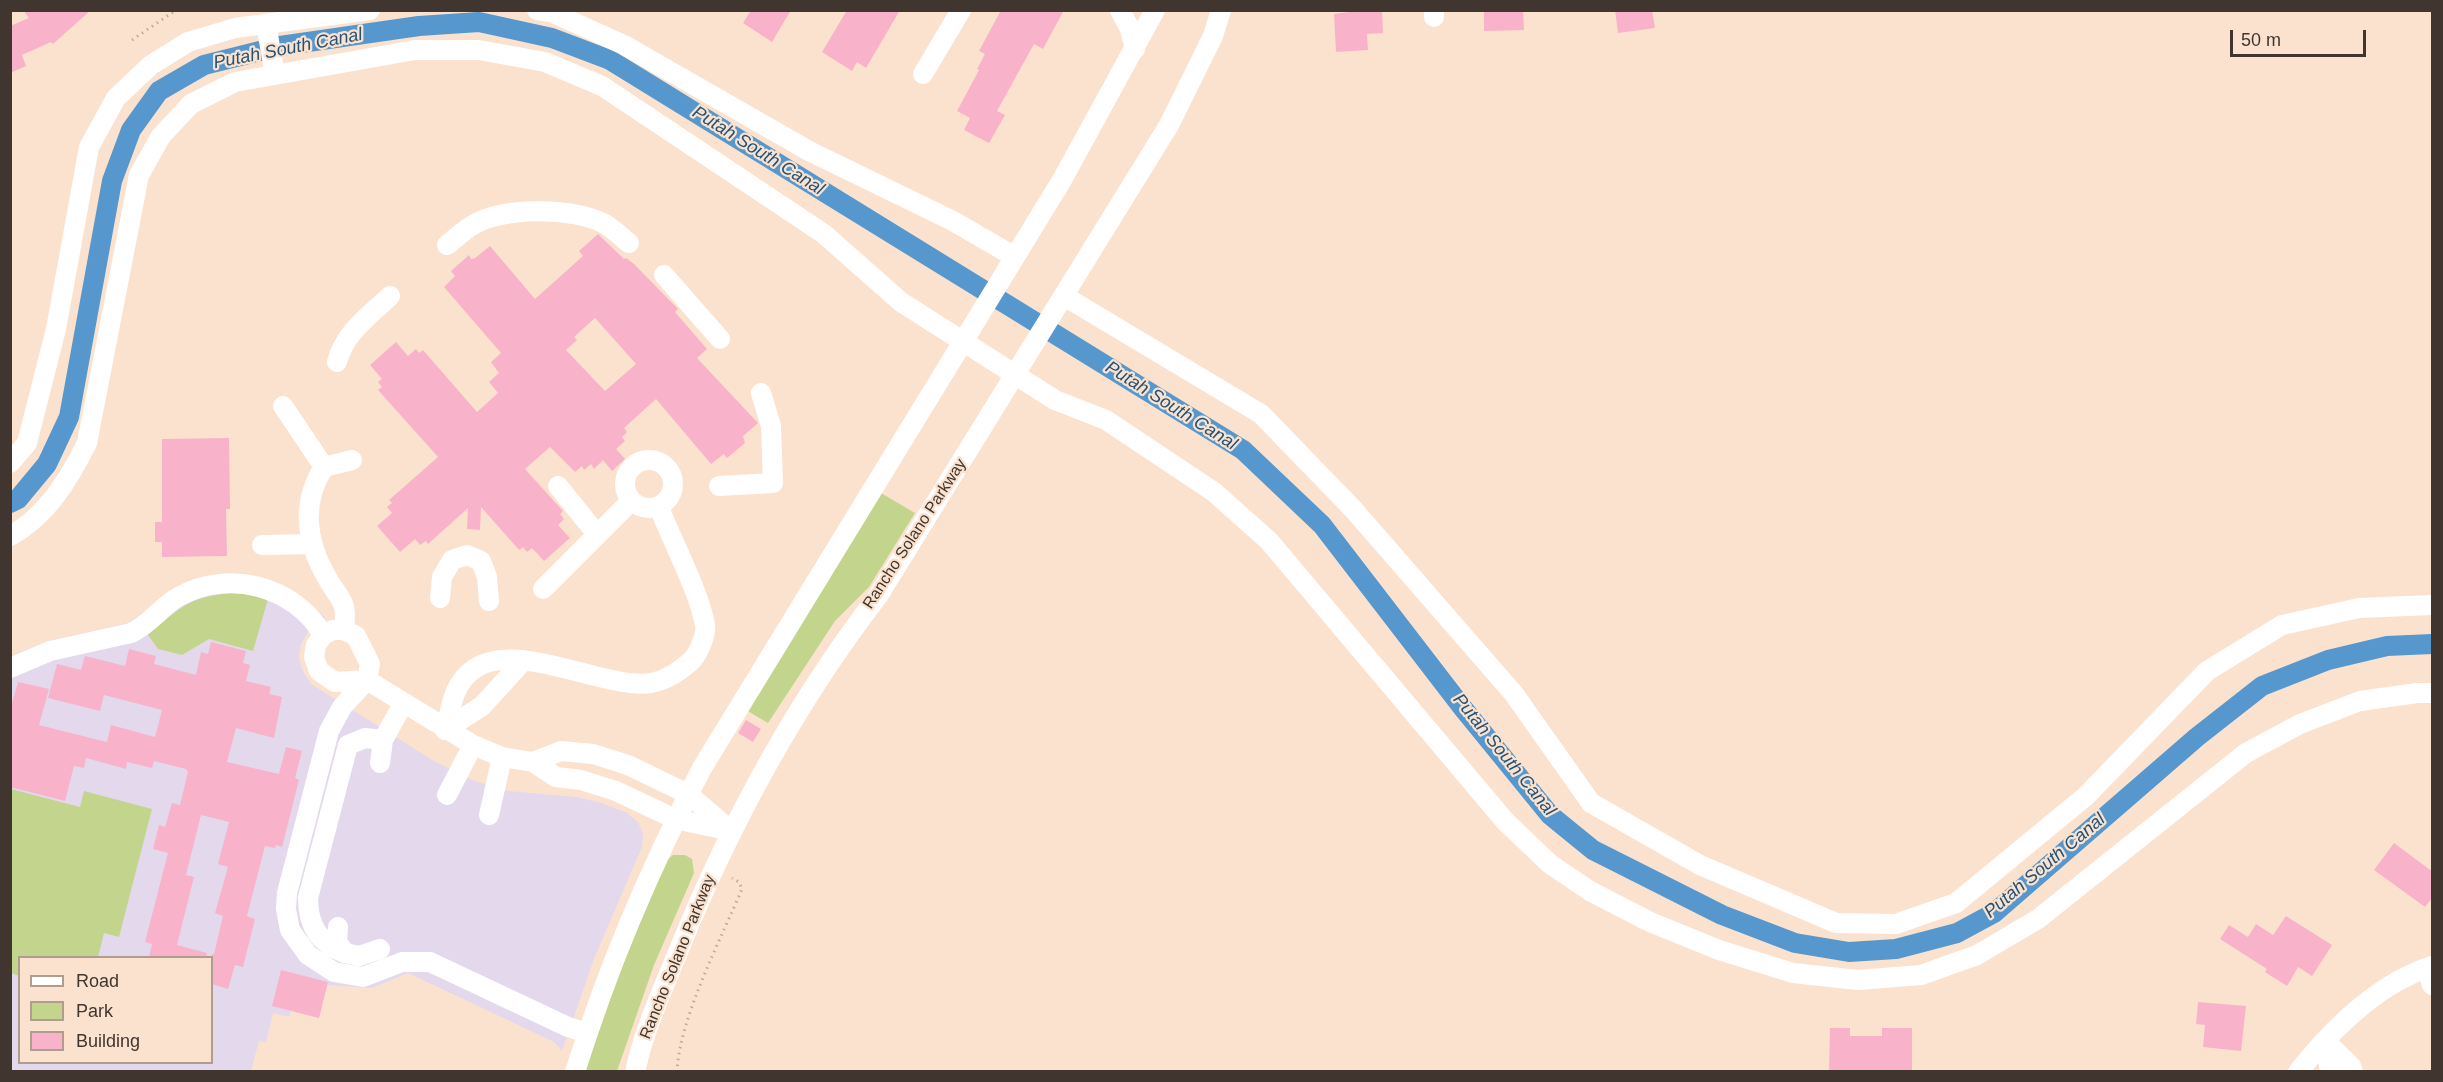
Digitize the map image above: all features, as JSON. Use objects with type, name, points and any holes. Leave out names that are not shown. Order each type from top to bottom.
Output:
[{"type":"street","points":[[10,463],[27,443],[56,329],[89,147],[116,98],[151,65],[188,42],[235,28],[266,28],[370,10]]},
{"type":"street","points":[[537,10],[551,12],[624,45],[809,151],[953,221],[1010,265]]},
{"type":"street","points":[[923,74],[962,10]]},
{"type":"street","points":[[1120,10],[1130,29],[1135,49]]},
{"type":"street","points":[[575,1071],[625,930],[688,794],[752,682],[1062,180],[1155,10]]},
{"type":"street","name":"Rancho Solano Parkway","points":[[635,1071],[659,998],[731,831],[765,768],[848,634],[878,596],[1169,125],[1214,36],[1221,10]]},
{"type":"street","points":[[266,28],[274,71]]},
{"type":"street","points":[[10,536],[42,511],[68,481],[87,443],[139,175],[161,136],[191,104],[235,82],[274,71],[415,50],[479,50],[545,62],[602,86],[824,234],[901,302],[967,333],[1019,368],[1056,400],[1106,420],[1214,492],[1269,541],[1505,820],[1550,864],[1590,891],[1650,922],[1719,950],[1793,973],[1858,980],[1921,975],[1977,955],[2038,919],[2246,753],[2300,724],[2360,701],[2433,693]]},
{"type":"street","points":[[447,245],[474,224],[507,213],[538,211],[571,214],[603,223],[629,243]]},
{"type":"street","points":[[663,274],[720,339]]},
{"type":"street","points":[[337,362],[341,347],[350,333],[390,296]]},
{"type":"street","points":[[1063,299],[1261,414],[1353,509],[1514,694],[1591,803],[1700,865],[1836,923],[1896,924],[1956,903],[2086,796],[2207,671],[2282,625],[2359,608],[2433,605]]},
{"type":"street","points":[[719,486],[773,483],[771,426],[761,393]]},
{"type":"street","points":[[283,406],[324,467]]},
{"type":"street","points":[[344,630],[347,611],[342,599],[327,579],[312,544],[308,506],[313,484],[324,467],[352,460]]},
{"type":"street","points":[[642,460],[658,461],[671,472],[674,488],[666,502],[658,507],[644,508],[631,501],[624,486],[629,470],[642,460]]},
{"type":"street","points":[[558,486],[596,533]]},
{"type":"street","points":[[543,589],[596,533],[631,501]]},
{"type":"street","points":[[446,730],[456,690],[474,667],[496,660],[524,660],[615,681],[650,683],[672,676],[694,659],[706,628],[698,602],[658,507]]},
{"type":"street","points":[[262,544],[312,544]]},
{"type":"street","points":[[440,598],[442,577],[452,560],[467,555],[481,561],[487,577],[489,601]]},
{"type":"street","points":[[10,668],[50,651],[141,629],[175,599],[204,586],[221,583],[239,583],[273,591],[308,615],[323,635]]},
{"type":"street","points":[[587,1033],[568,1027],[430,962],[402,962],[376,974],[349,976],[321,966],[308,955],[290,930],[287,920],[287,893],[329,731],[342,707],[367,680],[370,664],[356,636],[344,630],[333,630],[323,635],[316,645],[314,657],[319,671],[335,682],[367,680],[473,746],[502,757],[533,762],[556,777],[581,780],[616,790],[675,819],[731,831]]},
{"type":"street","points":[[446,730],[482,706],[524,660]]},
{"type":"street","points":[[380,763],[383,740],[404,704]]},
{"type":"street","points":[[380,950],[359,956],[345,953],[326,944],[318,935],[309,917],[308,898],[348,746],[365,738],[383,740]]},
{"type":"street","points":[[447,795],[473,746]]},
{"type":"street","points":[[533,762],[561,751],[593,754],[628,765],[688,794],[731,831]]},
{"type":"street","points":[[489,815],[502,757]]},
{"type":"street","points":[[338,927],[337,942],[345,953]]},
{"type":"street","points":[[2298,1071],[2356,1011],[2384,992],[2431,973]]},
{"type":"street","points":[[2325,1041],[2330,1071]]},
{"type":"street","points":[[2325,1041],[2351,1066],[2353,1071]]},
{"type":"path","points":[[132,40],[176,10]]},
{"type":"path","points":[[677,1071],[678,1055],[700,988],[742,889],[739,882],[732,878]]},
{"type":"shaded area","points":[[238,573],[276,582],[296,594],[326,618],[309,630],[301,644],[299,657],[302,669],[311,684],[434,761],[475,781],[509,791],[577,797],[602,803],[627,813],[638,822],[643,834],[642,847],[594,959],[562,1051],[554,1042],[408,973],[372,988],[327,985],[319,1018],[291,1011],[289,1017],[273,1013],[266,1042],[259,1041],[251,1071],[11,1072],[11,656],[48,641],[128,623],[184,583],[220,574]]},
{"type":"green space","points":[[881,493],[915,513],[869,587],[835,621],[768,723],[746,710]]},
{"type":"green space","points":[[243,592],[268,599],[253,651],[209,639],[182,655],[158,649],[148,635],[181,608],[191,603],[212,596]]},
{"type":"green space","points":[[11,789],[80,807],[84,791],[152,809],[119,937],[104,933],[98,956],[18,956],[18,976],[11,973]]},
{"type":"green space","points":[[673,855],[685,855],[692,859],[694,873],[654,965],[617,1071],[585,1072],[623,962],[666,861]]},
{"type":"building","points":[[23,10],[91,10],[53,44],[51,42],[22,55],[26,66],[10,73],[10,26],[29,18]]},
{"type":"building","points":[[751,10],[791,10],[772,42],[743,23]]},
{"type":"building","points":[[847,10],[900,10],[866,68],[857,62],[852,71],[822,52]]},
{"type":"building","points":[[1001,10],[1064,10],[1043,49],[1034,44],[997,111],[1005,115],[989,143],[964,130],[970,118],[957,111],[985,54],[979,51]]},
{"type":"building","points":[[1382,10],[1383,33],[1367,34],[1368,50],[1336,52],[1334,14]]},
{"type":"building","points":[[1484,10],[1523,10],[1524,30],[1484,31]]},
{"type":"building","points":[[1615,10],[1652,10],[1655,28],[1618,33]]},
{"type":"building","points":[[598,234],[624,259],[634,264],[678,309],[675,312],[707,349],[697,358],[758,423],[743,436],[745,443],[727,458],[724,454],[711,464],[656,399],[624,428],[627,432],[622,437],[625,441],[616,449],[625,459],[612,471],[603,460],[594,469],[591,464],[584,470],[582,466],[575,472],[550,447],[525,469],[563,511],[560,514],[564,519],[558,525],[570,538],[544,561],[532,548],[527,552],[523,547],[519,550],[481,507],[480,530],[467,529],[468,508],[428,544],[426,541],[420,545],[415,539],[400,552],[377,526],[392,513],[387,507],[392,503],[389,500],[438,457],[378,390],[382,387],[378,382],[382,379],[370,365],[396,342],[408,356],[416,349],[419,353],[423,350],[477,412],[498,393],[489,382],[499,373],[491,362],[501,353],[444,287],[455,276],[451,271],[469,255],[471,259],[475,258],[490,246],[535,299],[583,256],[579,251]],"holes":[[[595,318],[636,364],[605,391],[566,350],[577,340],[574,337]]]},
{"type":"building","points":[[229,438],[230,509],[226,509],[227,556],[162,557],[162,542],[155,542],[155,522],[162,522],[162,439]]},
{"type":"building","points":[[211,642],[246,651],[243,663],[250,665],[246,681],[271,687],[269,694],[282,697],[274,738],[236,728],[227,762],[279,774],[286,747],[302,751],[295,778],[299,780],[282,847],[265,846],[247,916],[255,919],[243,967],[235,965],[228,989],[213,984],[212,954],[214,954],[223,916],[215,913],[228,867],[218,864],[229,822],[201,815],[186,875],[194,877],[177,945],[207,953],[206,956],[149,956],[152,944],[145,942],[168,853],[153,849],[159,825],[165,827],[172,803],[180,805],[188,772],[186,769],[154,761],[152,768],[127,762],[126,769],[86,758],[84,768],[74,766],[65,801],[10,787],[10,710],[18,682],[49,689],[39,725],[107,742],[111,725],[155,737],[162,710],[104,695],[100,711],[48,698],[57,664],[81,670],[85,656],[125,666],[129,649],[156,656],[154,664],[196,675],[201,652],[208,654]]},
{"type":"building","points":[[746,720],[761,729],[753,742],[738,733]]},
{"type":"building","points":[[2394,843],[2433,872],[2433,897],[2425,907],[2374,870]]},
{"type":"building","points":[[2286,916],[2332,945],[2312,976],[2298,967],[2287,986],[2265,972],[2267,969],[2220,939],[2229,925],[2248,937],[2256,924],[2273,935]]},
{"type":"building","points":[[281,970],[328,982],[319,1018],[272,1006]]},
{"type":"building","points":[[2198,1002],[2246,1006],[2241,1051],[2203,1047],[2205,1025],[2196,1024]]},
{"type":"building","points":[[1830,1028],[1850,1028],[1850,1036],[1882,1036],[1882,1028],[1912,1028],[1912,1071],[1829,1071]]},
{"type":"waterway","name":"Putah South Canal","points":[[10,503],[18,499],[47,464],[69,417],[112,181],[131,130],[159,91],[204,65],[280,46],[419,26],[479,22],[552,38],[610,60],[1243,450],[1322,525],[1462,707],[1550,815],[1593,850],[1722,915],[1795,943],[1849,952],[1896,949],[1957,933],[1994,913],[2197,737],[2262,686],[2328,660],[2387,646],[2432,644]]}]
